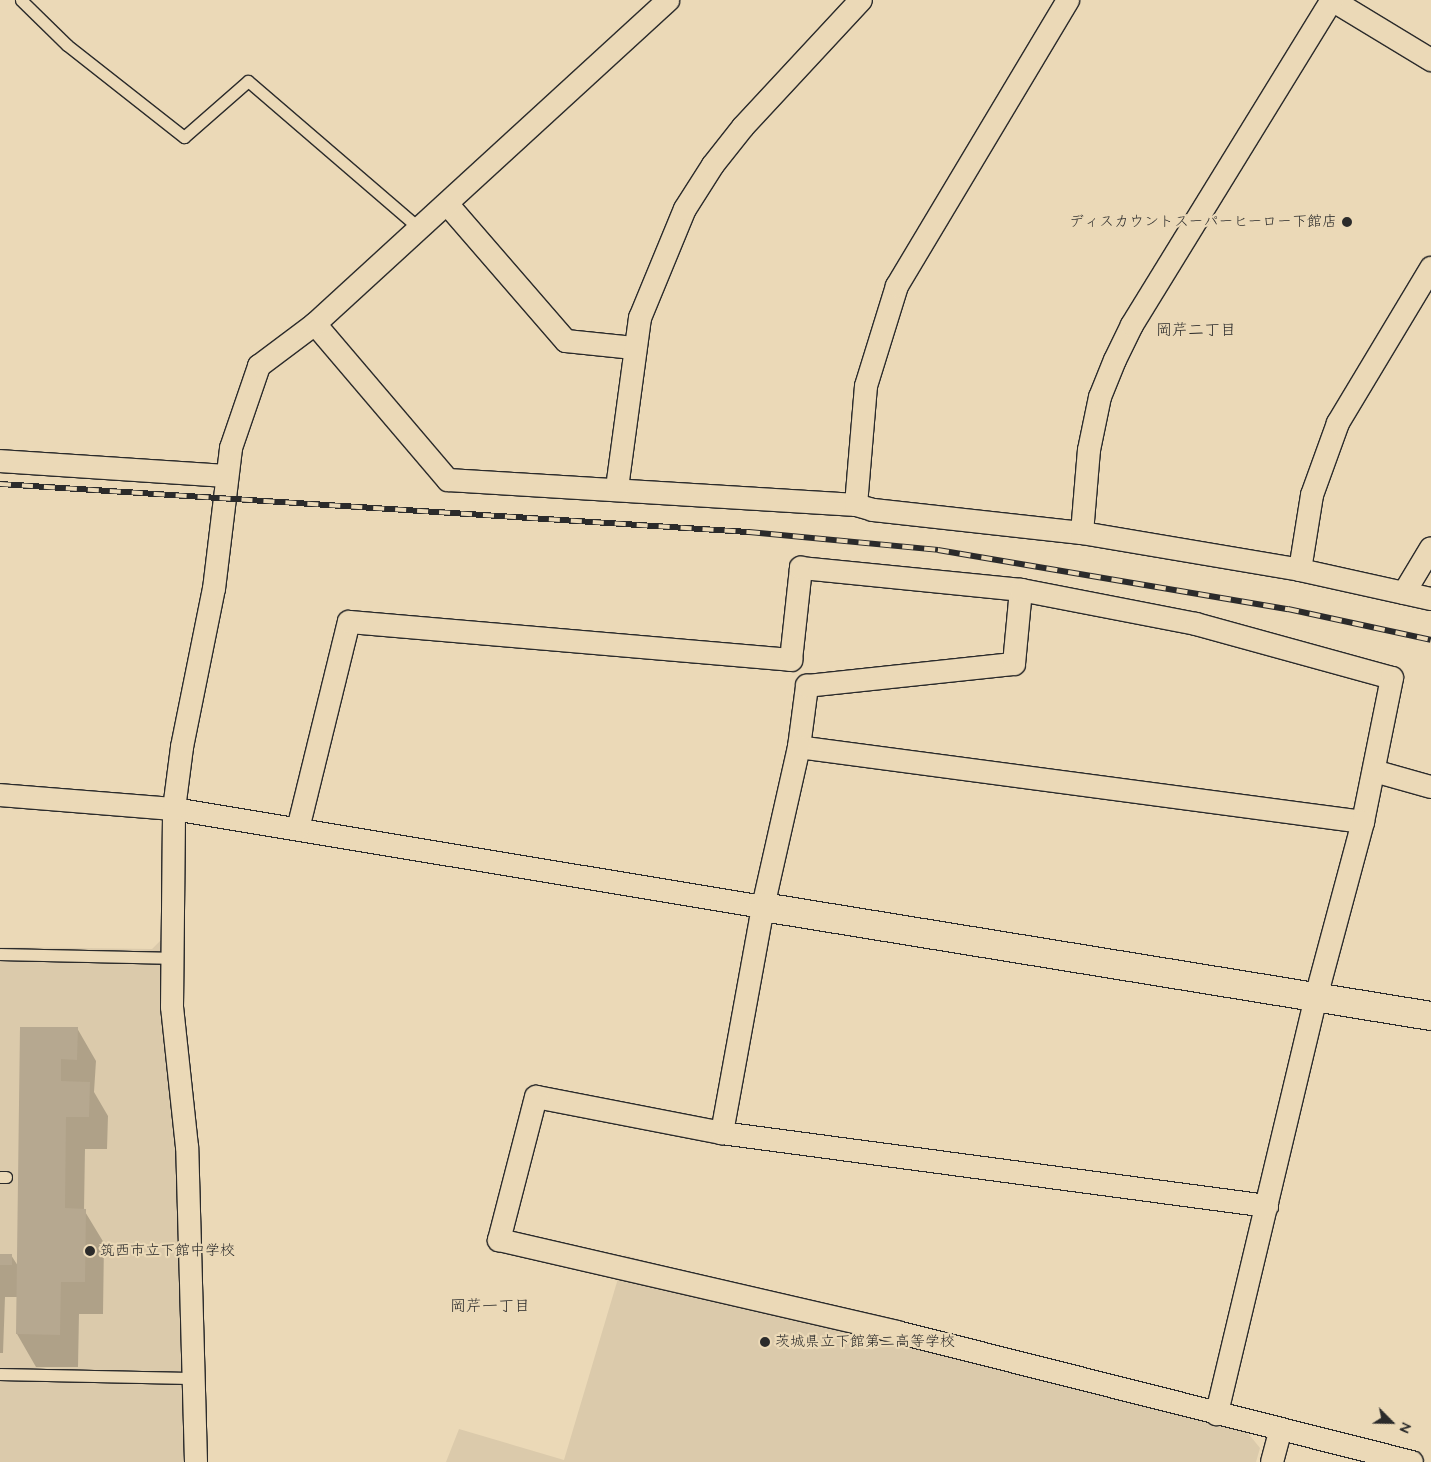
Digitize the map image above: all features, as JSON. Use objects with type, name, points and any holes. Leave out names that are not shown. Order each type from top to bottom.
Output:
[{"type":"street","points":[[196,1462],[196,1378],[187,1147],[172,1007],[174,809],[182,747],[214,589],[232,448],[259,366],[315,324],[421,230],[668,0]]},
{"type":"street","points":[[618,488],[634,348],[640,318],[685,209],[713,165],[743,127],[861,0]]},
{"type":"street","points":[[856,505],[866,386],[897,286],[1068,0]]},
{"type":"street","points":[[1082,533],[1088,450],[1100,397],[1115,360],[1132,325],[1332,0],[1431,60]]},
{"type":"street","points":[[448,204],[566,341],[634,348]]},
{"type":"street","points":[[1300,570],[1312,495],[1338,423],[1431,268]]},
{"type":"street","points":[[315,324],[448,480],[618,488],[856,505],[873,510],[1082,533],[1300,570],[1431,599]]},
{"type":"street","points":[[0,460],[227,476]]},
{"type":"street","points":[[1404,593],[1431,548]]},
{"type":"street","points":[[722,1133],[763,908],[799,748],[807,686],[791,660],[800,568],[1021,590],[1196,624],[1392,678],[1363,822],[1316,997],[1217,1414]]},
{"type":"street","points":[[807,686],[1014,664],[1021,590]]},
{"type":"street","points":[[298,828],[349,622],[791,660]]},
{"type":"street","points":[[799,748],[1363,822]]},
{"type":"street","points":[[1374,771],[1431,787]]},
{"type":"street","points":[[0,795],[174,809],[298,828],[763,908],[1431,1016]]},
{"type":"street","points":[[1267,1206],[722,1133],[536,1097],[499,1240],[897,1332],[1412,1462]]},
{"type":"street","points":[[1272,1462],[1281,1429]]},
{"type":"lane","points":[[20,0],[67,45],[184,137],[248,81],[421,230]]},
{"type":"lane","points":[[0,954],[172,958]]},
{"type":"lane","points":[[0,1374],[196,1378]]},
{"type":"shaded area","name":"筑西市立下館中学校","points":[[161,940],[161,1014],[175,1149],[187,1353],[186,1462],[0,1462],[0,947],[152,949]]},
{"type":"shaded area","name":"茨城県立下館第二高等学校","points":[[625,1255],[1247,1432],[1260,1448],[1256,1462],[446,1462],[459,1429],[564,1460]]},
{"type":"building","points":[[20,1027],[78,1027],[77,1060],[61,1059],[61,1081],[90,1082],[89,1117],[66,1117],[65,1208],[86,1209],[85,1282],[61,1282],[60,1335],[16,1334]]},
{"type":"building","points":[[0,1254],[12,1254],[12,1265],[0,1265]]},
{"type":"railway","points":[[0,484],[749,532],[938,550],[1288,609],[1431,640]]},
{"type":"place","name":"ディスカウントスーパーヒーロー下館店","points":[[1347,222]]},
{"type":"place","name":"筑西市立下館中学校","points":[[90,1251]]},
{"type":"place","name":"茨城県立下館第二高等学校","points":[[765,1342]]},
{"type":"district","name":"岡芹二丁目","points":[[1196,330]]},
{"type":"district","name":"岡芹一丁目","points":[[490,1306]]}]
